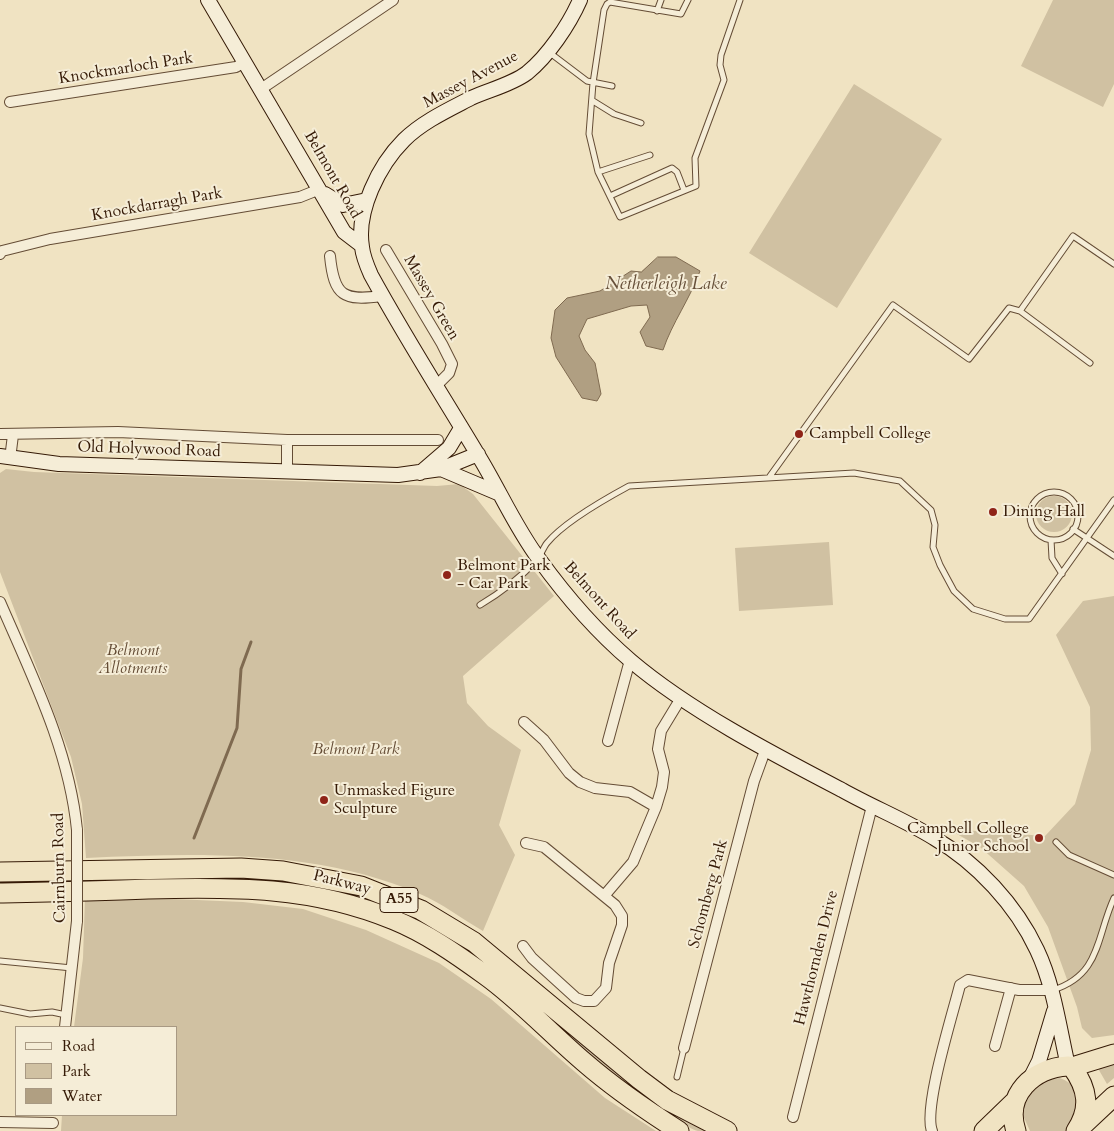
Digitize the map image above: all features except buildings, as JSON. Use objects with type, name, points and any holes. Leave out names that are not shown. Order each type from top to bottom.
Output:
[{"type":"highway","name":"Parkway","points":[[0,872],[241,868],[283,871],[361,886],[421,910],[474,942],[639,1079],[675,1104],[727,1131]]},
{"type":"highway","name":"Parkway","points":[[0,893],[227,888],[298,893],[364,909],[420,933],[486,976],[586,1064],[625,1094],[679,1131]]},
{"type":"highway","points":[[984,1131],[1014,1102],[1030,1079],[1046,1070],[1070,1067],[1114,1054]]},
{"type":"highway","points":[[1070,1067],[1081,1080],[1086,1099],[1084,1118],[1076,1131]]},
{"type":"highway","points":[[1076,1131],[1114,1096]]},
{"type":"highway","points":[[1014,1102],[1013,1122],[1016,1131]]},
{"type":"main road","name":"Belmont Road","points":[[208,0],[344,232],[361,245],[371,276],[382,296],[478,454],[538,559],[560,586],[630,660],[681,698],[766,748],[935,838],[962,857],[981,874],[1006,901],[1037,948],[1052,990],[1070,1067]]},
{"type":"main road","name":"Massey Avenue","points":[[361,245],[367,200],[374,182],[385,162],[404,140],[432,119],[526,74],[548,51],[580,0]]},
{"type":"main road","points":[[320,189],[331,200],[343,205],[367,200]]},
{"type":"main road","points":[[420,473],[449,448],[461,428]]},
{"type":"main road","name":"Old Holywood Road","points":[[5,458],[59,464],[287,473],[398,475],[442,469],[478,454]]},
{"type":"main road","points":[[442,469],[500,494]]},
{"type":"main road","name":"Belmont Road","points":[[1030,1079],[1039,1061],[1055,1009]]},
{"type":"street","points":[[261,89],[393,0]]},
{"type":"street","name":"Knockmarloch Park","points":[[10,102],[236,67],[245,62]]},
{"type":"street","name":"Knockdarragh Park","points":[[0,254],[2,251],[50,240],[300,197],[320,189]]},
{"type":"street","name":"Massey Green","points":[[386,250],[452,364],[449,373],[436,386]]},
{"type":"street","points":[[330,256],[334,284],[344,295],[358,299],[382,296]]},
{"type":"street","name":"Old Holywood Road","points":[[0,434],[118,432],[287,440],[438,440]]},
{"type":"street","name":"Old Holywood Road","points":[[5,458],[13,435]]},
{"type":"street","points":[[287,440],[287,473]]},
{"type":"street","name":"Cairnburn Road","points":[[0,602],[63,756],[74,807],[79,879],[73,968],[65,1026]]},
{"type":"street","points":[[608,740],[630,660]]},
{"type":"street","points":[[604,896],[633,862],[656,807],[664,772],[658,749],[661,731],[681,698]]},
{"type":"street","points":[[524,722],[544,740],[569,772],[580,782],[595,788],[630,792],[656,807]]},
{"type":"street","name":"Schomberg Park","points":[[684,1048],[754,781],[766,748]]},
{"type":"street","name":"Hawthornden Drive","points":[[793,1117],[872,806]]},
{"type":"street","points":[[523,946],[532,958],[576,998],[584,1002],[594,1001],[606,988],[609,963],[622,925],[622,916],[604,896],[544,847],[526,843]]},
{"type":"street","points":[[932,1131],[929,1124],[935,1088],[960,984],[968,980],[1011,988],[1052,990]]},
{"type":"street","points":[[995,1046],[1011,988]]},
{"type":"street","points":[[0,1122],[53,1123]]},
{"type":"lane","points":[[657,11],[661,0]]},
{"type":"lane","points":[[688,0],[681,14],[610,2],[607,4],[593,83],[589,134],[598,172],[620,217],[696,186],[695,158],[724,80],[720,65],[721,54],[740,0]]},
{"type":"lane","points":[[548,51],[587,81],[612,86]]},
{"type":"lane","points":[[593,101],[614,114],[641,123]]},
{"type":"lane","points":[[598,172],[650,155]]},
{"type":"lane","points":[[610,196],[672,168],[677,172],[684,190]]},
{"type":"lane","points":[[1020,311],[1073,236],[1114,264]]},
{"type":"lane","points":[[770,476],[893,304],[969,359],[1009,308],[1020,311],[1090,363]]},
{"type":"lane","points":[[480,606],[496,595],[538,559],[546,543],[559,532],[604,499],[629,486],[770,476],[854,473],[900,481],[931,510],[935,525],[933,547],[940,565],[954,591],[973,609],[1005,619],[1029,619],[1114,500]]},
{"type":"lane","points":[[1058,492],[1072,500],[1078,514],[1073,530],[1061,538],[1050,540],[1039,534],[1031,521],[1032,506],[1043,494],[1058,492]]},
{"type":"lane","points":[[1073,530],[1114,556]]},
{"type":"lane","points":[[1050,540],[1052,558],[1062,574]]},
{"type":"lane","points":[[1056,842],[1070,855],[1114,875]]},
{"type":"lane","points":[[1052,990],[1069,985],[1086,971],[1100,943],[1108,912],[1114,898]]},
{"type":"lane","points":[[1108,912],[1114,915]]},
{"type":"lane","points":[[0,961],[73,968]]},
{"type":"lane","points":[[0,1008],[30,1014],[52,1012],[66,1015]]},
{"type":"lane","points":[[677,1076],[684,1048]]},
{"type":"green space","points":[[1053,0],[1114,0],[1114,84],[1103,107],[1021,66]]},
{"type":"green space","points":[[854,84],[942,139],[837,308],[749,253]]},
{"type":"green space","name":"Belmont Park","points":[[6,469],[34,472],[437,486],[459,484],[473,494],[554,596],[463,676],[467,703],[488,726],[521,750],[499,825],[515,855],[483,931],[444,906],[420,894],[380,879],[339,869],[256,857],[214,855],[86,858],[82,804],[71,757],[0,572],[0,473]]},
{"type":"green space","points":[[1054,496],[1067,501],[1072,514],[1067,527],[1054,532],[1041,527],[1036,514],[1041,501]]},
{"type":"green space","points":[[829,542],[833,605],[739,611],[735,548]]},
{"type":"green space","points":[[1114,596],[1114,1035],[1092,1038],[1082,1028],[1077,1007],[1048,927],[1024,886],[980,847],[948,829],[1045,836],[1075,804],[1091,750],[1090,707],[1056,635],[1083,601]]},
{"type":"green space","points":[[234,873],[347,887],[438,925],[714,1131],[692,1129],[632,1090],[485,966],[440,935],[393,909],[364,898],[303,884],[209,879],[147,880],[152,877]]},
{"type":"green space","points":[[85,898],[151,898],[243,902],[303,909],[366,930],[439,963],[491,999],[605,1098],[656,1131],[61,1131],[62,1116],[178,1116],[178,1026],[74,1026],[83,958]]},
{"type":"green space","points":[[1114,1064],[1114,1078],[1107,1084],[1096,1065]]},
{"type":"green space","points":[[1060,1078],[1075,1088],[1078,1100],[1068,1131],[1030,1131],[1021,1111],[1026,1092],[1050,1079]]},
{"type":"water","name":"Netherleigh Lake","points":[[658,257],[676,257],[700,271],[663,350],[646,346],[640,332],[650,317],[647,305],[631,306],[587,319],[579,336],[585,350],[595,363],[601,394],[597,401],[582,398],[556,357],[551,338],[555,310],[567,298],[600,291],[631,271],[641,272]]},
{"type":"waterway","points":[[194,838],[237,728],[241,669],[251,642]]},
{"type":"place","name":"Campbell College","points":[[799,434]]},
{"type":"place","name":"Dining Hall","points":[[993,512]]},
{"type":"place","name":"Belmont Park - Car Park","points":[[447,575]]},
{"type":"place","name":"Unmasked Figure Sculpture","points":[[324,800]]},
{"type":"place","name":"Campbell College Junior School","points":[[1039,838]]},
{"type":"park label","name":"Belmont Allotments","points":[[133,660]]}]
